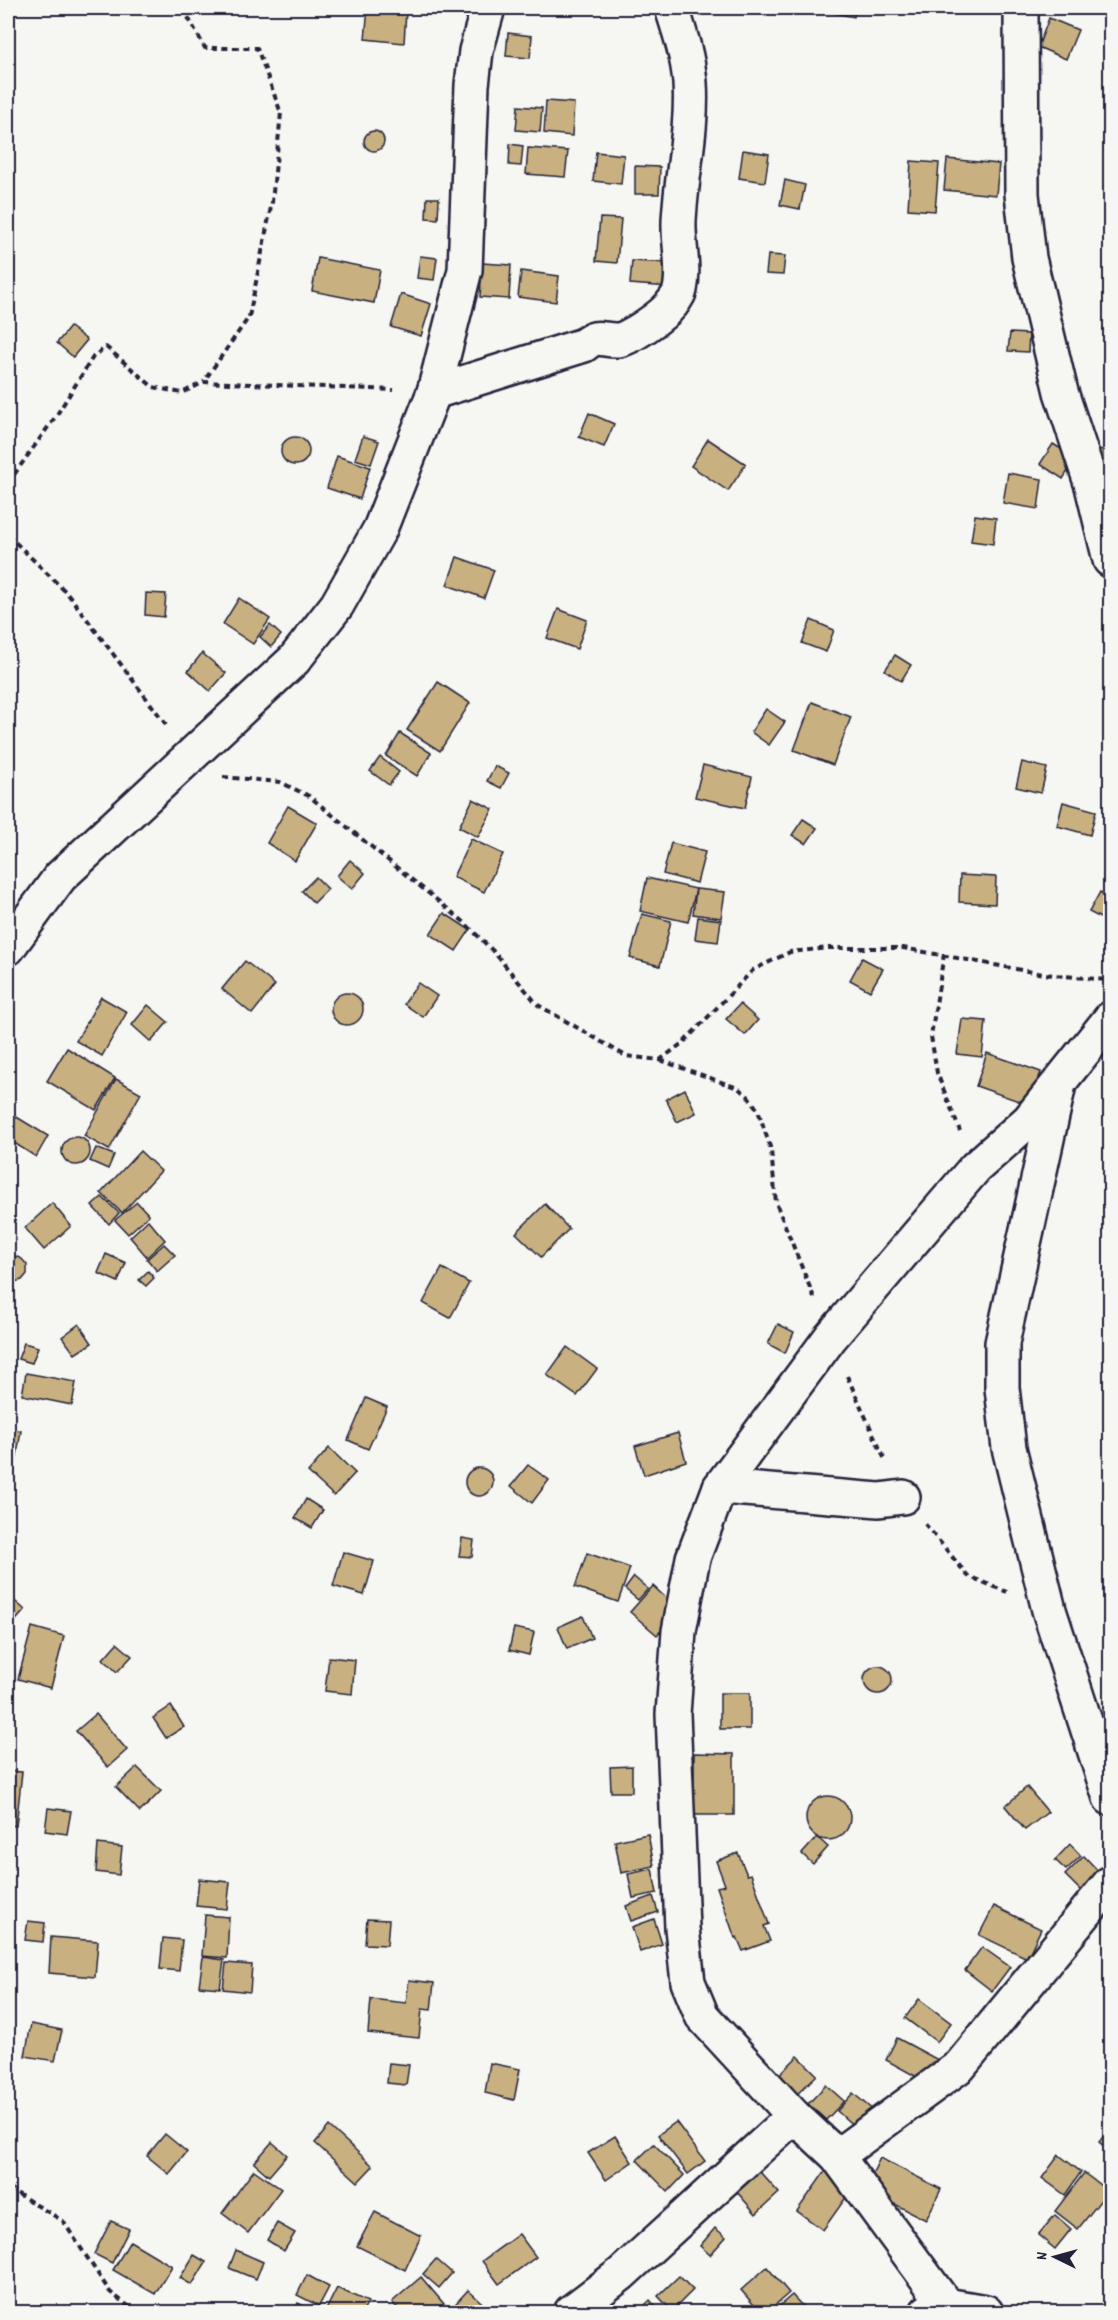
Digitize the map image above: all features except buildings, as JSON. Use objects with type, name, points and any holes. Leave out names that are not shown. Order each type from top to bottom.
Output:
[{"type":"street","points":[[8,948],[60,877],[178,765],[294,660],[337,605],[380,529],[434,392],[465,270],[472,85],[477,51],[488,8]]},
{"type":"street","points":[[434,392],[584,345],[590,340],[628,338],[670,307],[680,292],[682,275],[678,222],[690,117],[690,83],[686,53],[672,8]]},
{"type":"street","points":[[1021,8],[1022,194],[1029,258],[1060,392],[1092,486],[1110,560]]},
{"type":"street","points":[[986,2313],[937,2309],[837,2156],[794,2116],[702,2016],[688,1982],[684,1958],[674,1714],[679,1631],[693,1558],[720,1487],[830,1338],[975,1168],[1029,1120],[1110,1020]]},
{"type":"street","points":[[1059,1085],[1002,1343],[1002,1388],[1009,1448],[1049,1610],[1110,1798]]},
{"type":"street","points":[[720,1487],[879,1500],[903,1497]]},
{"type":"street","points":[[837,2156],[960,2066],[1110,1883]]},
{"type":"street","points":[[572,2313],[621,2274],[794,2116]]},
{"type":"path","points":[[8,483],[56,416],[93,357],[106,347],[153,387],[182,393],[204,382],[249,317],[272,202],[281,113],[256,48],[205,48],[183,8]]},
{"type":"path","points":[[204,382],[434,392]]},
{"type":"path","points":[[8,535],[68,594],[178,765],[287,784],[309,796],[464,922],[493,951],[538,1005],[626,1056],[660,1060],[684,1042],[753,970],[790,952],[829,948],[903,948],[1042,974],[1110,981]]},
{"type":"path","points":[[944,954],[931,1036],[937,1073],[975,1168]]},
{"type":"path","points":[[8,2188],[63,2221],[110,2292],[136,2313]]}]
